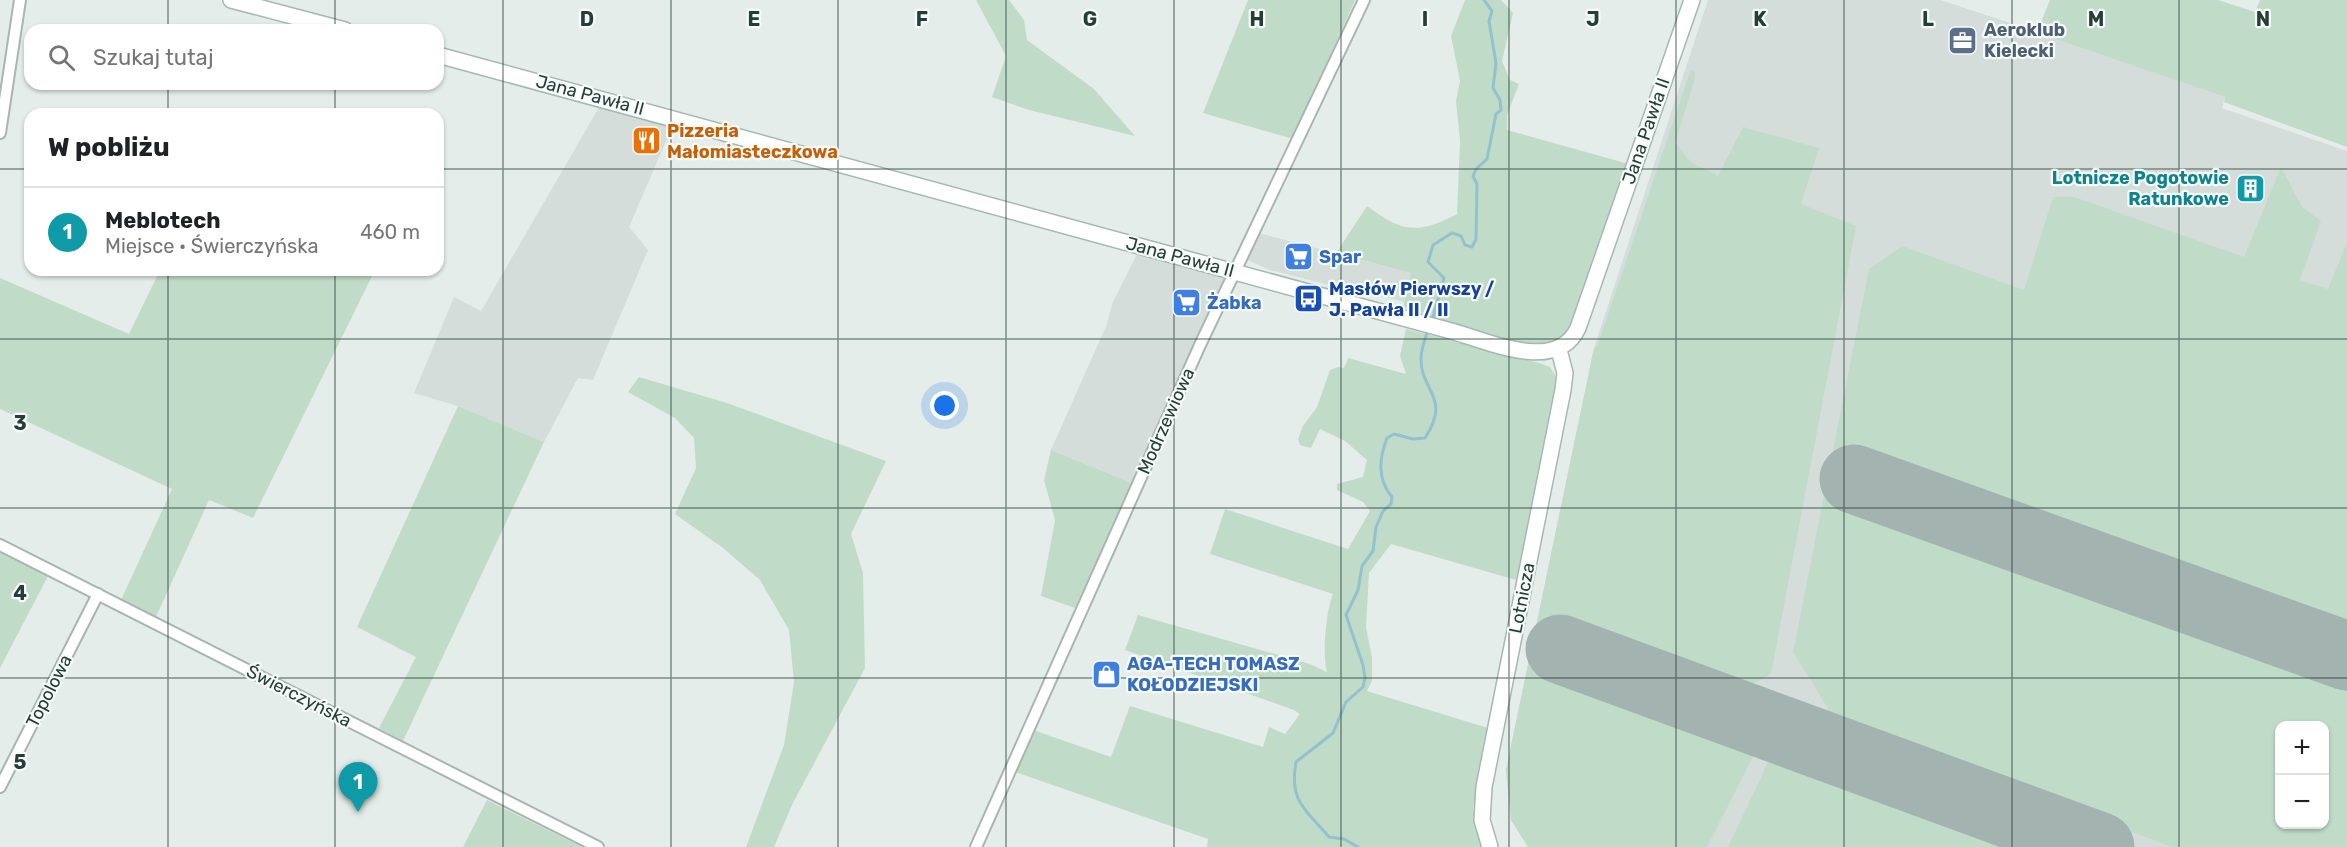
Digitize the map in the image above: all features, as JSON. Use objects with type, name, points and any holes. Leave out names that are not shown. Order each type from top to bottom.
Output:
[{"type":"main road","points":[[231,0],[322,24]]},
{"type":"main road","name":"Jana Pawła II","points":[[444,57],[1535,353],[1559,350],[1570,342],[1578,328],[1692,0]]},
{"type":"main road","name":"Lotnicza","points":[[1490,847],[1482,820],[1483,796],[1563,390],[1565,373],[1559,350]]},
{"type":"street","points":[[0,133],[20,0]]},
{"type":"street","name":"Modrzewiowa","points":[[976,847],[1200,345],[1364,0]]},
{"type":"street","name":"Świerczyńska","points":[[0,545],[598,847]]},
{"type":"street","name":"Topolowa","points":[[0,787],[98,594]]},
{"type":"shaded area","points":[[1708,0],[1941,0],[2225,97],[2222,108],[2347,151],[2347,847],[1528,847],[1511,820],[1506,770],[1594,348]]},
{"type":"shaded area","points":[[601,104],[673,125],[629,227],[648,250],[593,380],[578,378],[544,442],[458,406],[414,393],[454,297],[481,311]]},
{"type":"shaded area","points":[[1259,233],[1411,273],[1404,302],[1342,285],[1340,288],[1267,269],[1248,260]]},
{"type":"shaded area","points":[[1137,254],[1229,277],[1132,483],[1051,450],[1107,324],[1112,304]]},
{"type":"green space","points":[[976,0],[1009,0],[1024,20],[1027,40],[1094,89],[1135,136],[1029,110],[992,97],[1006,56]]},
{"type":"green space","points":[[1248,0],[1355,0],[1293,139],[1203,113]]},
{"type":"green space","points":[[1465,0],[1501,0],[1513,13],[1502,61],[1510,80],[1519,84],[1507,115],[1507,130],[1629,164],[1570,330],[1556,343],[1525,346],[1403,307],[1411,273],[1336,253],[1367,206],[1390,221],[1410,228],[1431,225],[1457,214],[1460,141],[1456,101],[1460,81],[1451,36]]},
{"type":"green space","points":[[1940,0],[2037,32],[2050,0],[2218,0],[2255,12],[2260,0],[2347,0],[2347,147],[2224,102],[2225,97]]},
{"type":"green space","points":[[1691,69],[1695,72],[1694,81],[1675,143],[1691,162],[1718,176],[1743,127],[1819,148],[1801,204],[1856,226],[1771,674],[1745,688],[1758,747],[1707,847],[1528,847],[1511,820],[1506,770],[1594,348],[1597,347]]},
{"type":"green space","points":[[2281,167],[2302,207],[2321,221],[2300,280],[2328,289],[2347,243],[2347,847],[2172,847],[1837,723],[1793,652],[1869,269],[1902,246],[2024,290],[2053,197],[2074,197],[2244,257]]},
{"type":"green space","points":[[157,276],[372,276],[253,518],[209,500],[156,617],[121,600],[172,489],[0,409],[0,278],[129,334]]},
{"type":"green space","points":[[1406,329],[1539,363],[1550,367],[1555,375],[1553,416],[1516,580],[1391,544],[1369,573],[1366,628],[1372,657],[1372,681],[1367,691],[1488,728],[1473,809],[1483,847],[1207,847],[1208,839],[1015,772],[1033,730],[1111,757],[1130,706],[1263,747],[1269,727],[1285,734],[1300,714],[1294,710],[1125,650],[1138,615],[1310,664],[1327,672],[1326,633],[1328,611],[1333,594],[1210,554],[1225,509],[1348,549],[1370,511],[1363,502],[1337,490],[1337,484],[1363,477],[1367,460],[1345,441],[1320,429],[1311,448],[1300,445],[1298,439],[1303,426],[1317,407],[1330,370],[1338,367],[1344,368],[1348,358],[1406,374],[1400,356]]},
{"type":"green space","points":[[639,377],[727,403],[886,461],[851,534],[863,573],[865,668],[793,803],[774,847],[746,847],[784,745],[794,682],[789,630],[760,580],[723,548],[675,514],[696,468],[694,438],[675,418],[628,392]]},
{"type":"green space","points":[[458,406],[544,442],[403,741],[379,728],[416,657],[357,627]]},
{"type":"green space","points":[[1051,450],[1132,483],[1075,608],[1041,596],[1055,520],[1044,480]]},
{"type":"green space","points":[[0,552],[48,576],[0,668]]},
{"type":"green space","points":[[1773,752],[2032,847],[1728,847]]},
{"type":"green space","points":[[487,800],[582,847],[463,847]]},
{"type":"waterway","points":[[1432,321],[1444,278],[1428,262],[1433,245],[1452,233],[1461,236],[1465,245],[1472,247],[1476,239],[1477,184],[1473,176],[1476,169],[1487,159],[1496,114],[1501,110],[1500,100],[1493,88],[1496,63],[1489,21],[1492,11],[1484,0]]},
{"type":"waterway","points":[[1358,847],[1344,839],[1329,837],[1301,804],[1294,775],[1296,762],[1333,733],[1346,702],[1363,687],[1365,678],[1363,665],[1346,615],[1358,590],[1362,566],[1373,551],[1376,527],[1383,511],[1391,504],[1392,497],[1384,483],[1381,469],[1382,454],[1387,438],[1394,434],[1413,439],[1425,438],[1433,424],[1436,413],[1435,403],[1425,379],[1421,358],[1428,330]]},
{"type":"runway","points":[[1854,479],[2347,656]]},
{"type":"runway","points":[[1560,649],[2100,847]]},
{"type":"place","name":"Aeroklub Kielecki","points":[[1963,40]]},
{"type":"place","name":"Pizzeria Małomiasteczkowa","points":[[646,141]]},
{"type":"place","name":"Lotnicze Pogotowie Ratunkowe","points":[[2250,188]]},
{"type":"place","name":"Spar","points":[[1298,257]]},
{"type":"place","name":"Masłów Pierwszy / J. Pawła II / II","points":[[1308,299]]},
{"type":"place","name":"Żabka","points":[[1186,303]]},
{"type":"place","name":"AGA-TECH TOMASZ KOŁODZIEJSKI","points":[[1106,674]]},
{"type":"place","name":"Meblotech","points":[[358,812]]}]
